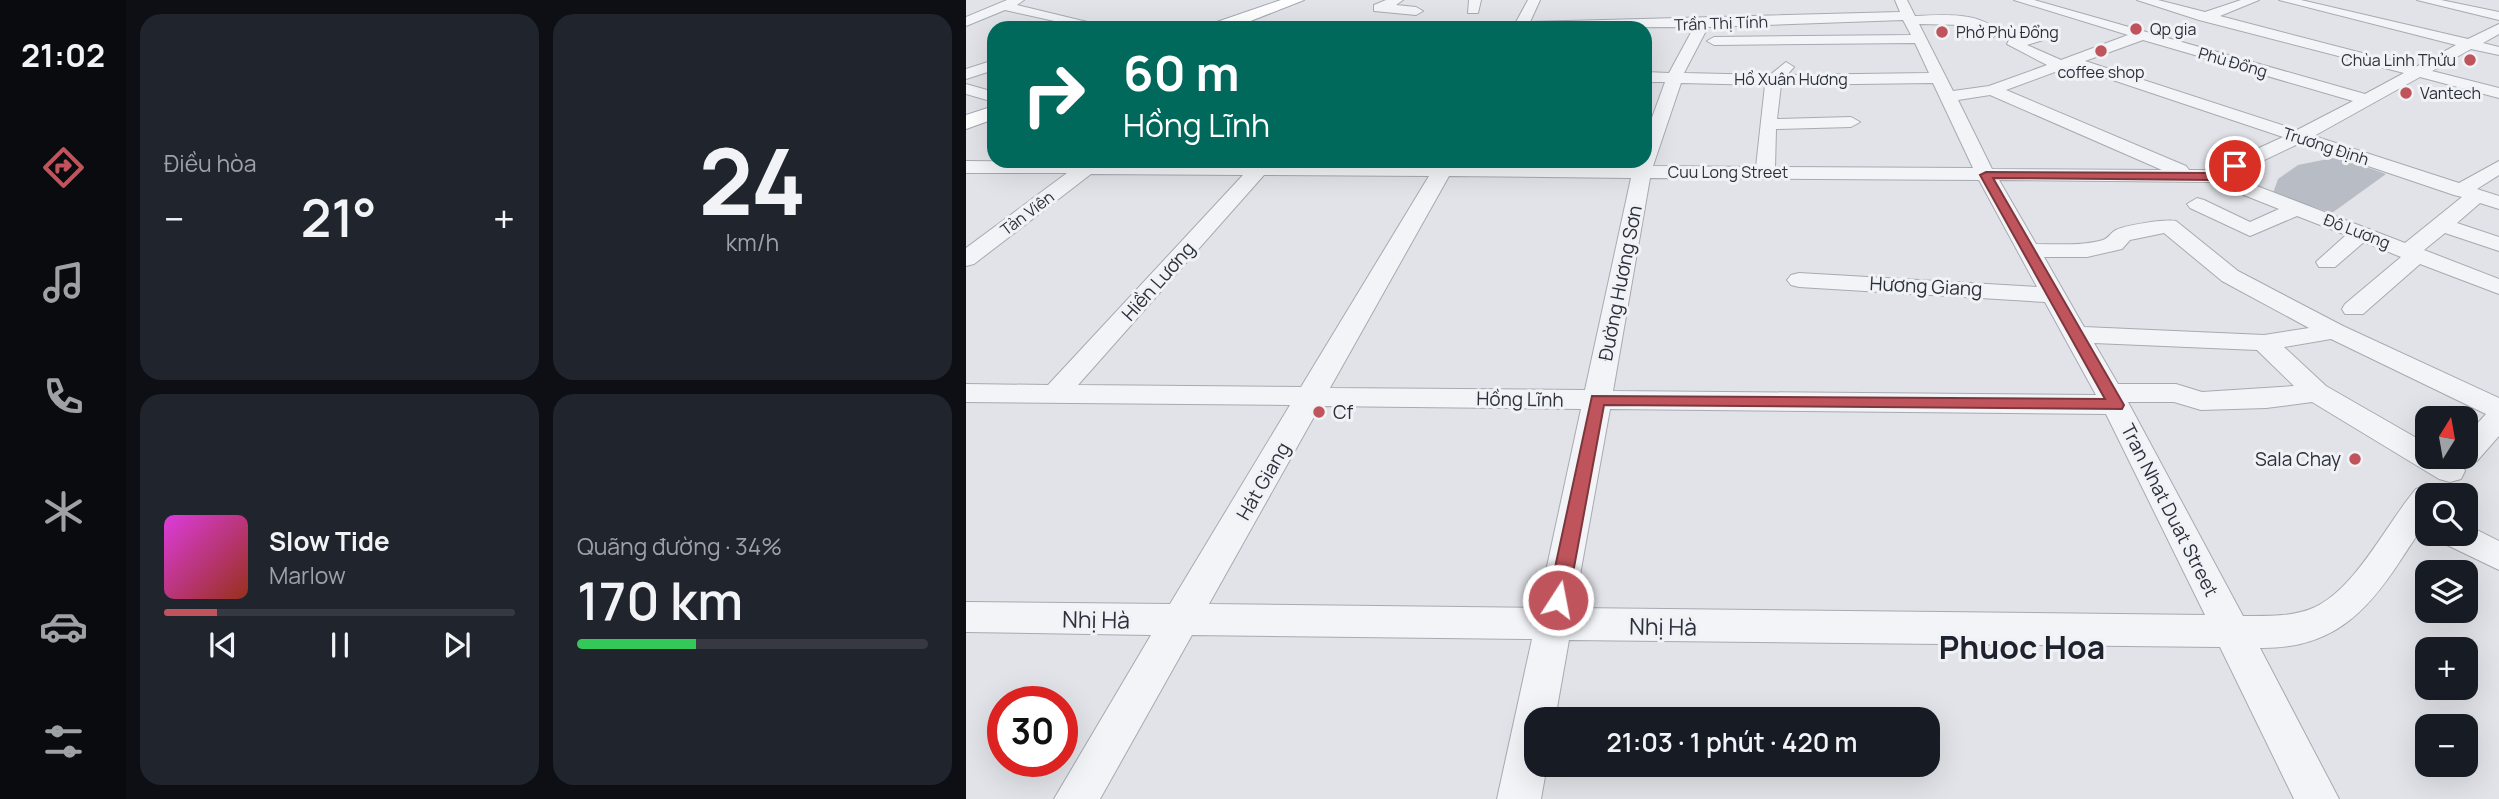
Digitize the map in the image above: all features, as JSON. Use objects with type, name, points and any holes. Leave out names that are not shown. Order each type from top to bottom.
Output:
[{"type":"main road","points":[[1247,21],[1296,0]]},
{"type":"main road","points":[[1251,21],[1312,0]]},
{"type":"main road","points":[[966,114],[987,106]]},
{"type":"main road","points":[[966,122],[987,114]]},
{"type":"street","points":[[1397,0],[1379,8],[1442,13],[1437,21]]},
{"type":"street","points":[[1523,21],[1534,0]]},
{"type":"street","name":"Phù Đổng","points":[[2020,0],[2365,99]]},
{"type":"street","points":[[2143,0],[2499,93]]},
{"type":"street","name":"Hồ Xuân Hương","points":[[1652,77],[1992,90],[2068,64],[2139,35],[2253,0]]},
{"type":"street","points":[[2285,0],[2499,51]]},
{"type":"street","points":[[2423,0],[2499,16]]},
{"type":"street","points":[[978,1],[1012,2],[1080,21]]},
{"type":"street","points":[[966,22],[1012,2]]},
{"type":"street","points":[[1694,41],[1857,40],[1910,19],[1957,20],[1988,28],[1993,33]]},
{"type":"street","name":"Trần Thị Tính","points":[[1652,26],[1910,19]]},
{"type":"street","name":"Tran Nhat Duat Street","points":[[1910,19],[1986,175],[2112,399],[2317,799]]},
{"type":"street","name":"Đường Hương Sơn","points":[[1652,142],[1675,76],[1703,23]]},
{"type":"street","points":[[2204,176],[2298,137],[2499,28]]},
{"type":"street","name":"Trương Định","points":[[2031,34],[2036,40],[2015,41],[2014,44],[2068,64],[2499,203]]},
{"type":"street","points":[[1857,40],[1864,58]]},
{"type":"street","points":[[1765,171],[1767,124],[1774,80],[1793,60],[1787,41]]},
{"type":"street","points":[[1756,79],[1773,60]]},
{"type":"street","points":[[966,74],[987,67]]},
{"type":"street","points":[[966,89],[987,95]]},
{"type":"street","name":"Đô Lương","points":[[1992,90],[2204,176],[2297,208],[2499,287]]},
{"type":"street","points":[[1767,124],[1851,122]]},
{"type":"street","points":[[2354,309],[2443,225],[2469,193],[2499,167]]},
{"type":"street","name":"Tản Viên","points":[[968,256],[1087,168]]},
{"type":"street","name":"Hiền Lương","points":[[1055,394],[1260,168]]},
{"type":"street","name":"Hát Giang","points":[[1076,799],[1444,168]]},
{"type":"street","name":"Cuu Long Street","points":[[1595,168],[1642,171],[2204,176]]},
{"type":"street","name":"Đường Hương Sơn","points":[[1519,799],[1643,168]]},
{"type":"street","points":[[2197,204],[2250,230],[2297,208]]},
{"type":"street","points":[[2239,206],[2270,220]]},
{"type":"street","points":[[2443,225],[2499,244]]},
{"type":"street","points":[[2029,251],[2087,250],[2114,244],[2123,235],[2168,226],[2230,276],[2334,331],[2499,409]]},
{"type":"street","points":[[2327,262],[2361,233]]},
{"type":"street","name":"Hương Giang","points":[[1798,280],[2054,295]]},
{"type":"street","points":[[2076,334],[2264,343],[2334,331]]},
{"type":"street","points":[[2264,343],[2316,391],[2415,439]]},
{"type":"street","name":"Hồng Lĩnh","points":[[966,393],[1597,399],[2112,399],[2176,393],[2201,401],[2266,399],[2316,391]]},
{"type":"street","name":"Nhị Hà","points":[[2478,441],[2499,418]]},
{"type":"street","name":"Nhị Hà","points":[[2442,483],[2454,469]]},
{"type":"street","name":"Nhị Hà","points":[[966,617],[2233,634],[2305,627],[2333,615],[2350,601],[2415,518]]},
{"type":"street","points":[[2478,546],[2499,556]]},
{"type":"building","points":[[2338,157],[2386,174],[2332,213],[2273,193],[2278,179],[2298,165]]},
{"type":"place","name":"Qp gia","points":[[2136,29]]},
{"type":"place","name":"Phở Phù Đổng","points":[[1942,32]]},
{"type":"place","name":"coffee shop","points":[[2101,51]]},
{"type":"place","name":"Chùa Linh Thửu","points":[[2470,60]]},
{"type":"place","name":"Vantech","points":[[2406,93]]},
{"type":"place","name":"Cf","points":[[1319,412]]},
{"type":"place","name":"Sala Chay","points":[[2355,459]]},
{"type":"district","name":"Phuoc Hoa","points":[[2022,647]]},
{"type":"route","points":[[1558,600],[1597,399],[2116,405],[1986,175],[2214,176],[2235,166]]}]
